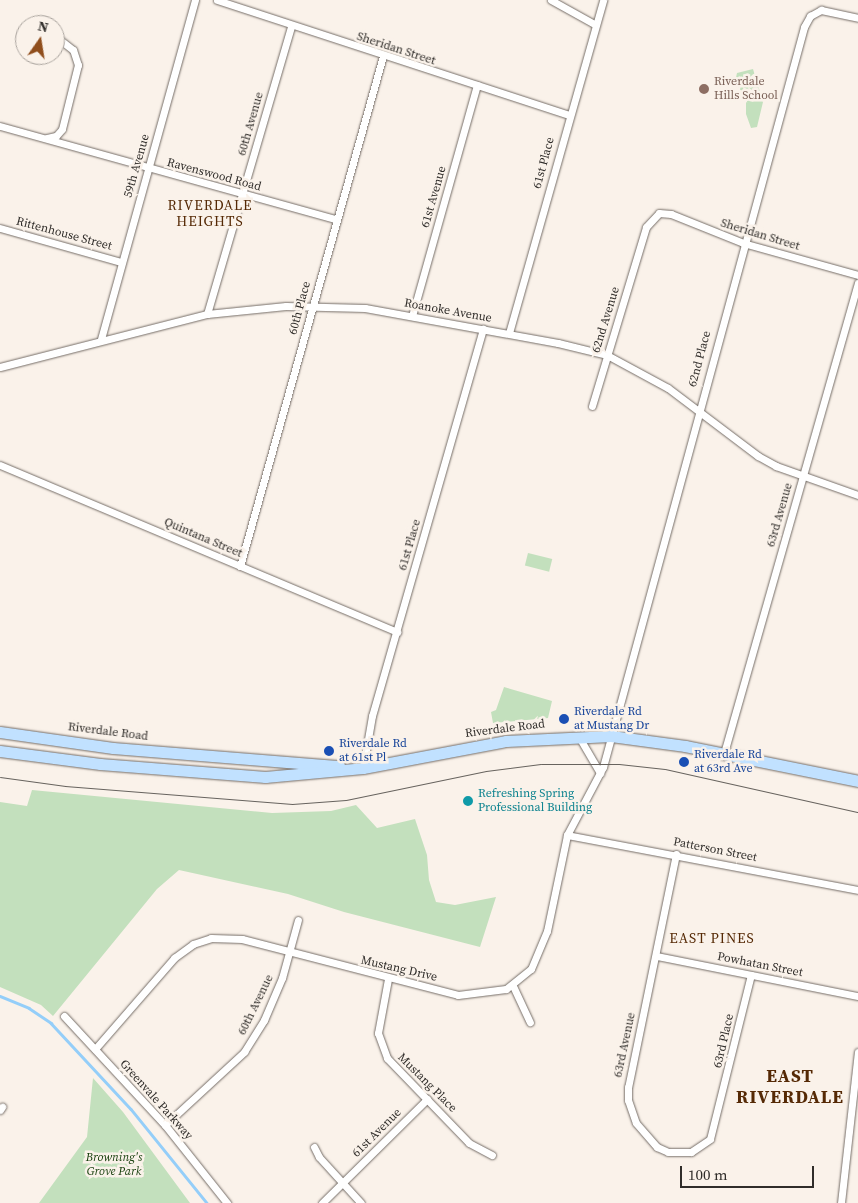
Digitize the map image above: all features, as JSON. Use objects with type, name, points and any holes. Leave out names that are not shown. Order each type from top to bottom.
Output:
[{"type":"main road","name":"Riverdale Road","points":[[0,732],[113,748],[363,768]]},
{"type":"main road","name":"Riverdale Road","points":[[0,751],[100,764],[265,777],[363,768],[489,744],[578,736],[611,736],[724,753],[858,782]]},
{"type":"street","name":"59th Avenue","points":[[101,339],[195,0]]},
{"type":"street","name":"Sheridan Street","points":[[217,0],[382,56],[569,116]]},
{"type":"street","points":[[551,0],[596,25]]},
{"type":"street","name":"61st Place","points":[[509,333],[603,0]]},
{"type":"street","name":"62nd Place","points":[[611,736],[743,243],[804,28],[813,13],[821,10],[858,18]]},
{"type":"street","name":"60th Avenue","points":[[207,314],[291,26]]},
{"type":"street","points":[[44,138],[56,136],[62,129],[78,65],[73,50],[65,44]]},
{"type":"street","name":"60th Place","points":[[240,566],[382,56]]},
{"type":"street","name":"61st Avenue","points":[[412,316],[477,85]]},
{"type":"street","name":"Ravenswood Road","points":[[0,126],[336,219]]},
{"type":"street","name":"Sheridan Street","points":[[642,239],[652,217],[665,213],[743,243],[858,275]]},
{"type":"street","name":"Rittenhouse Street","points":[[0,228],[121,262]]},
{"type":"street","name":"62nd Avenue","points":[[592,406],[642,239]]},
{"type":"street","name":"63rd Avenue","points":[[724,753],[858,282]]},
{"type":"street","name":"Roanoke Avenue","points":[[0,367],[101,339],[207,314],[312,306],[345,306],[509,333],[607,355],[652,378],[758,456],[802,476],[858,495]]},
{"type":"street","name":"61st Place","points":[[363,768],[372,716],[483,329]]},
{"type":"street","name":"Quintana Street","points":[[0,465],[397,632]]},
{"type":"street","points":[[578,736],[600,773]]},
{"type":"street","name":"Mustang Drive","points":[[95,1049],[174,958],[193,944],[223,937],[388,979],[470,996],[513,986],[531,970],[542,948],[567,835],[600,773],[611,736]]},
{"type":"street","name":"Patterson Street","points":[[567,835],[676,854],[858,890]]},
{"type":"street","name":"63rd Avenue","points":[[676,854],[657,956],[629,1074],[631,1111],[649,1142],[668,1152],[680,1153],[691,1152],[706,1143],[719,1112]]},
{"type":"street","name":"60th Avenue","points":[[166,1125],[244,1052],[273,1000],[290,953],[298,920]]},
{"type":"street","name":"Powhatan Street","points":[[657,956],[858,996]]},
{"type":"street","name":"63rd Place","points":[[719,1112],[751,975]]},
{"type":"street","name":"Mustang Place","points":[[388,979],[378,1024],[379,1042],[399,1073],[470,1143],[492,1155]]},
{"type":"street","points":[[513,986],[530,1022]]},
{"type":"street","name":"Greenvale Parkway","points":[[64,1016],[166,1125],[227,1203]]},
{"type":"street","points":[[841,1203],[858,1052]]},
{"type":"street","name":"61st Avenue","points":[[322,1203],[427,1099]]},
{"type":"street","points":[[314,1147],[318,1157],[361,1203]]},
{"type":"green space","points":[[753,69],[763,102],[757,127],[751,128],[746,114],[746,98],[735,82],[737,73]]},
{"type":"green space","points":[[528,553],[552,559],[549,572],[525,566]]},
{"type":"green space","points":[[504,687],[552,701],[548,718],[493,723],[491,712],[496,710]]},
{"type":"green space","points":[[32,790],[272,813],[331,811],[356,805],[377,828],[415,819],[427,855],[429,880],[436,902],[455,905],[496,897],[480,947],[344,912],[288,894],[179,870],[157,889],[53,1016],[41,1005],[0,987],[0,802],[27,806]]},
{"type":"green space","name":"Browning's Grove Park","points":[[93,1078],[123,1112],[190,1203],[39,1203],[87,1137]]},
{"type":"waterway","points":[[0,996],[29,1008],[51,1023],[131,1109],[207,1203]]},
{"type":"tram line","points":[[0,777],[65,786],[292,804],[346,800],[486,771],[541,764],[619,764],[665,769],[858,812]]},
{"type":"place","name":"Riverdale Hills School","points":[[704,89]]},
{"type":"place","name":"Riverdale Rd at Mustang Dr","points":[[564,719]]},
{"type":"place","name":"Riverdale Rd at 61st Pl","points":[[329,751]]},
{"type":"place","name":"Riverdale Rd at 63rd Ave","points":[[684,762]]},
{"type":"place","name":"Refreshing Spring Professional Building","points":[[468,801]]},
{"type":"district","name":"RIVERDALE HEIGHTS","points":[[210,214]]},
{"type":"district","name":"EAST PINES","points":[[712,938]]},
{"type":"district","name":"EAST RIVERDALE","points":[[790,1087]]}]
